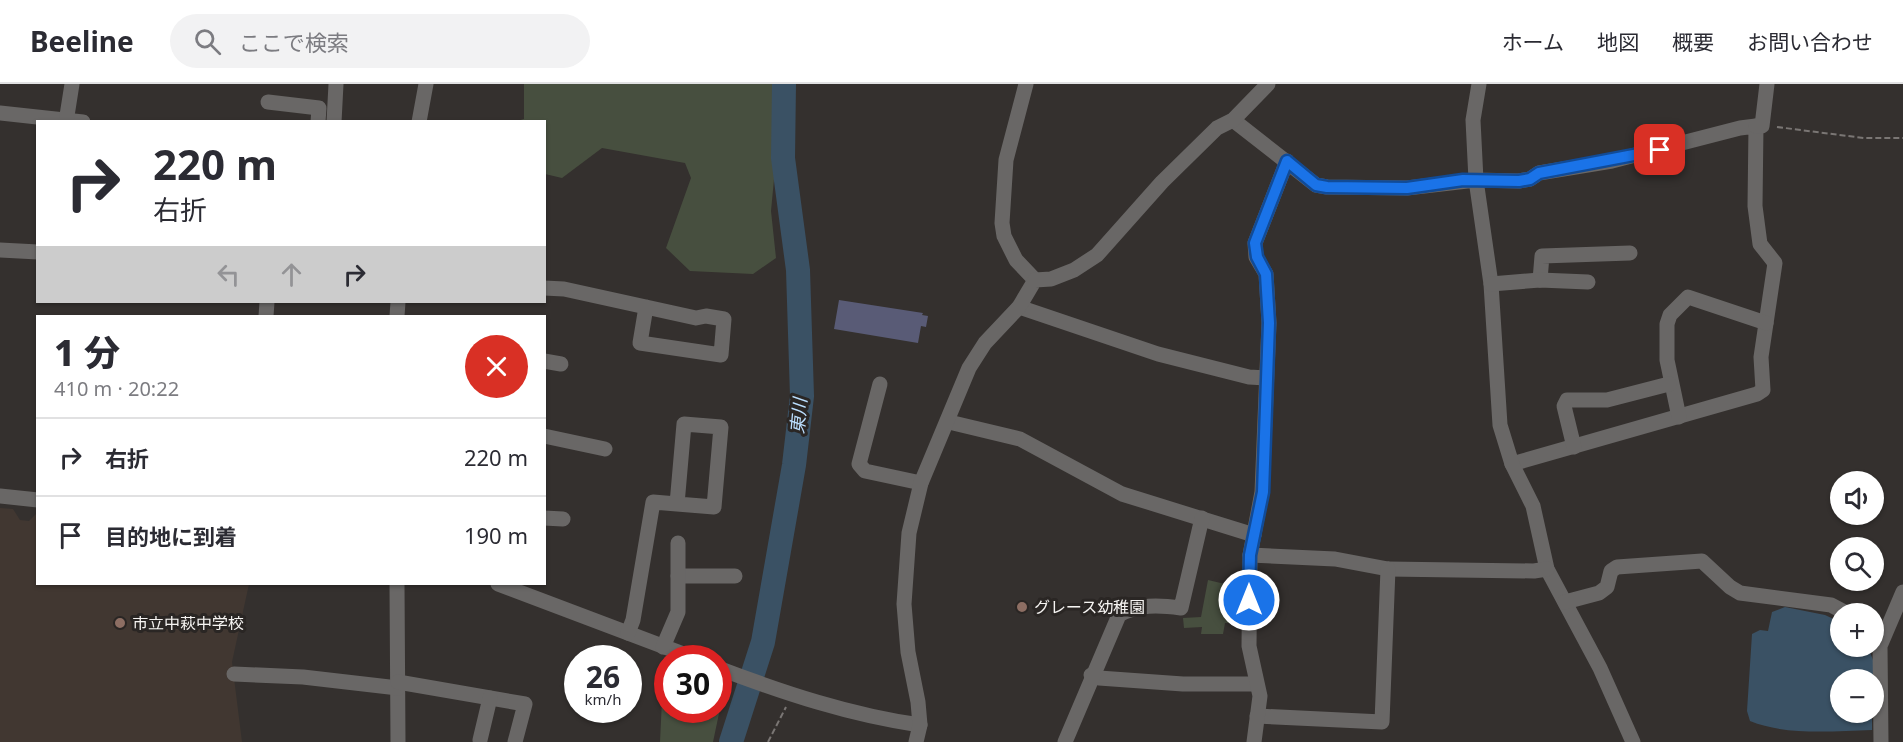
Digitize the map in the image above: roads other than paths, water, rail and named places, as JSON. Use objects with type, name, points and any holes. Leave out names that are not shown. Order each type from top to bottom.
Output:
[{"type":"street","points":[[67,120],[72,84]]},
{"type":"street","points":[[334,120],[336,84]]},
{"type":"street","points":[[419,120],[426,84]]},
{"type":"street","points":[[1026,84],[1006,160],[1002,222],[1004,236],[1016,260],[1035,280]]},
{"type":"street","points":[[1035,280],[1051,279],[1074,270],[1097,255],[1162,182],[1217,128],[1233,120],[1268,84]]},
{"type":"street","points":[[1479,84],[1473,120],[1476,180],[1491,284],[1500,425],[1512,464],[1533,506],[1546,569],[1600,668],[1633,742]]},
{"type":"street","points":[[1512,464],[1757,394],[1763,390],[1761,357],[1775,263],[1760,244],[1755,206],[1759,126],[1767,84]]},
{"type":"street","points":[[268,102],[319,108],[318,120]]},
{"type":"street","points":[[0,113],[59,120]]},
{"type":"street","points":[[1233,120],[1316,185],[1407,188],[1476,180],[1530,179],[1539,173],[1612,161],[1740,128],[1759,126]]},
{"type":"street","points":[[1254,742],[1260,696],[1255,684],[1249,645],[1250,555],[1263,492],[1269,323],[1266,274],[1257,257],[1255,243],[1287,161]]},
{"type":"street","points":[[0,250],[36,252]]},
{"type":"street","points":[[1540,280],[1542,256],[1630,253]]},
{"type":"street","points":[[916,742],[920,725],[904,604],[909,533],[921,483],[969,368],[985,343],[1019,307],[1035,280]]},
{"type":"street","points":[[1491,284],[1540,280],[1588,282]]},
{"type":"street","points":[[546,288],[564,290],[696,318],[706,316],[724,319],[721,355],[640,343],[646,308]]},
{"type":"street","points":[[1678,417],[1666,360],[1667,324],[1670,315],[1688,297],[1766,323]]},
{"type":"street","points":[[1019,307],[1158,354],[1249,377],[1266,378]]},
{"type":"street","points":[[546,361],[561,364]]},
{"type":"street","points":[[880,384],[859,464],[866,471],[921,483]]},
{"type":"street","points":[[1574,447],[1564,406],[1568,400],[1607,400],[1670,384]]},
{"type":"street","points":[[948,422],[1020,439],[1122,494],[1254,535]]},
{"type":"street","points":[[628,633],[633,620],[653,502],[676,504],[714,507],[721,427],[684,424],[676,504]]},
{"type":"street","points":[[546,436],[604,449]]},
{"type":"street","points":[[0,496],[36,500]]},
{"type":"street","points":[[546,518],[563,519]]},
{"type":"street","points":[[1065,742],[1091,675],[1119,615],[1129,610],[1159,605],[1181,609],[1202,518]]},
{"type":"street","points":[[664,645],[678,612],[678,543]]},
{"type":"street","points":[[1250,555],[1335,559],[1388,569],[1534,571],[1546,569]]},
{"type":"street","points":[[1565,602],[1599,593],[1607,587],[1611,571],[1617,567],[1702,561],[1730,587],[1740,593],[1830,605]]},
{"type":"street","points":[[1257,716],[1382,722],[1388,569]]},
{"type":"street","points":[[678,576],[735,576]]},
{"type":"street","points":[[397,585],[398,742]]},
{"type":"street","points":[[501,585],[658,645]]},
{"type":"street","points":[[1884,629],[1903,592]]},
{"type":"street","points":[[1878,657],[1881,742]]},
{"type":"street","points":[[732,673],[871,718],[920,725]]},
{"type":"street","points":[[234,674],[398,685],[525,704],[515,742]]},
{"type":"street","points":[[1091,675],[1099,678],[1183,684],[1255,684]]},
{"type":"street","points":[[480,740],[490,698]]},
{"type":"water","points":[[1785,607],[1825,615],[1830,617],[1830,657],[1872,657],[1873,669],[1830,669],[1830,723],[1872,723],[1872,730],[1795,731],[1764,726],[1750,721],[1747,711],[1752,634],[1760,630],[1768,631],[1772,612]]},
{"type":"waterway","name":"東川","points":[[731,742],[763,642],[794,465],[802,396],[798,270],[783,158],[784,84]]},
{"type":"place","name":"グレース幼稚園","points":[[1022,607]]},
{"type":"place","name":"市立中萩中学校","points":[[120,623]]}]
